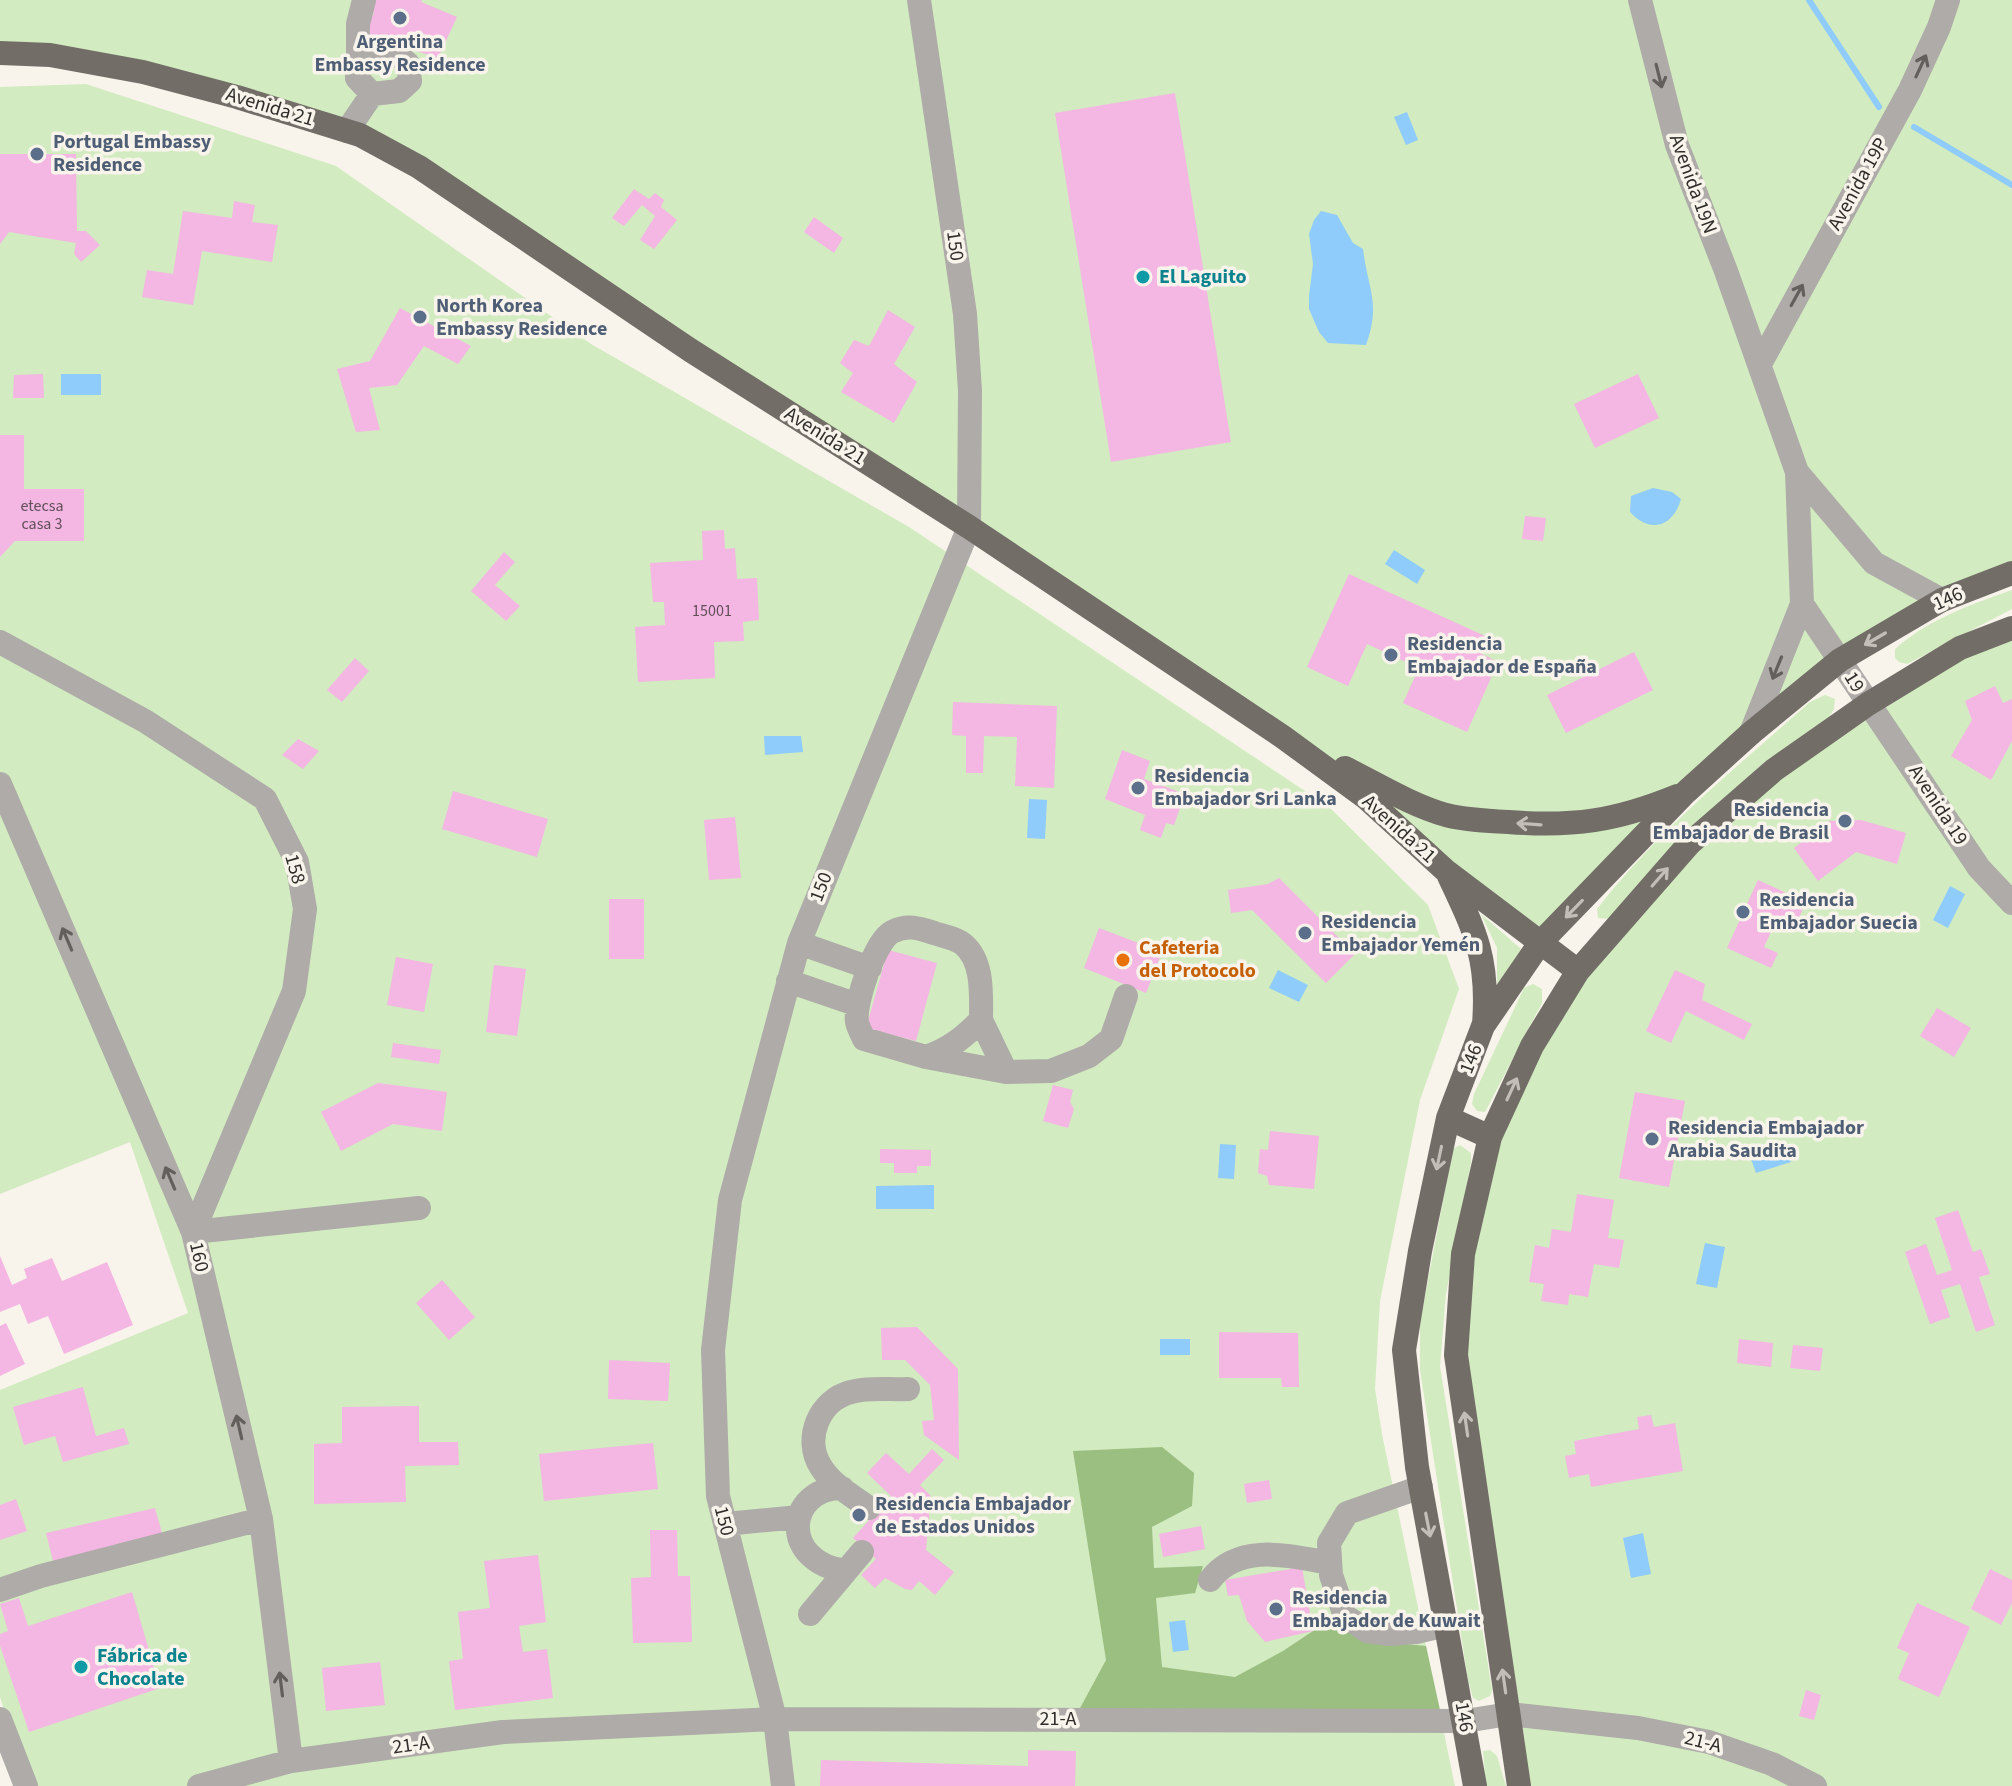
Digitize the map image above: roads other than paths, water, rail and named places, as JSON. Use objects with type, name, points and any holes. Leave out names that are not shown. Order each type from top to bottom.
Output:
[{"type":"main road","name":"Avenida 21","points":[[0,53],[50,55],[143,72],[237,97],[360,135],[419,167],[690,350],[969,527],[1283,737],[1365,797],[1446,871],[1578,971]]},
{"type":"main road","name":"146","points":[[1475,1786],[1421,1487],[1404,1350],[1420,1251],[1448,1118],[1483,1026],[1540,943],[1686,792],[1751,733],[1840,660],[1942,600],[2012,573]]},
{"type":"main road","points":[[1519,1786],[1456,1355],[1463,1254],[1490,1137],[1532,1046],[1578,971],[1689,844],[1774,770],[1868,704],[1960,648],[2012,628]]},
{"type":"main road","points":[[1283,737],[1446,815],[1478,820],[1550,825],[1615,818],[1686,792]]},
{"type":"main road","points":[[1446,871],[1478,938],[1484,961],[1486,995],[1483,1026]]},
{"type":"main road","points":[[1448,1118],[1490,1137]]},
{"type":"street","points":[[364,0],[358,24],[357,78],[372,94]]},
{"type":"street","name":"150","points":[[783,1786],[775,1719],[718,1496],[713,1350],[730,1200],[799,943],[969,527],[970,391],[965,314],[919,0]]},
{"type":"street","name":"Avenida 19N","points":[[1640,0],[1677,145],[1760,364]]},
{"type":"street","name":"Avenida 19P","points":[[1760,364],[1910,90],[1948,0]]},
{"type":"street","points":[[347,131],[372,94],[399,91],[410,81],[408,64],[397,54],[376,48],[358,57]]},
{"type":"street","points":[[1751,733],[1802,604],[1797,472],[1760,364]]},
{"type":"street","points":[[1797,472],[1874,563],[1942,600]]},
{"type":"street","points":[[1802,545],[1838,522]]},
{"type":"street","points":[[1802,604],[1840,660]]},
{"type":"street","name":"158","points":[[0,642],[145,721],[265,799],[297,862],[305,909],[294,991],[193,1232]]},
{"type":"street","name":"19","points":[[1840,660],[1868,704]]},
{"type":"street","name":"Avenida 19","points":[[1868,704],[1915,769],[1979,868],[2012,903]]},
{"type":"street","name":"160","points":[[0,784],[193,1232],[261,1519],[291,1761]]},
{"type":"street","points":[[1006,1072],[981,1020],[979,974],[975,959],[962,943],[917,927],[891,932],[881,941],[870,968],[858,1005],[857,1024],[864,1039],[926,1057],[1006,1072],[1051,1071],[1089,1056],[1111,1039],[1126,996]]},
{"type":"street","points":[[799,943],[870,968]]},
{"type":"street","points":[[788,981],[858,1005]]},
{"type":"street","points":[[926,1057],[964,1038],[981,1020]]},
{"type":"street","points":[[193,1232],[419,1208]]},
{"type":"street","points":[[869,1508],[820,1466],[814,1452],[813,1436],[817,1421],[825,1408],[837,1398],[853,1391],[908,1389]]},
{"type":"street","points":[[1421,1487],[1347,1513],[1329,1543],[1331,1575],[1345,1616],[1367,1631],[1389,1634],[1416,1632],[1447,1625]]},
{"type":"street","points":[[810,1614],[854,1562],[819,1564],[809,1556],[801,1545],[799,1517],[816,1494],[829,1488],[842,1488]]},
{"type":"street","points":[[725,1524],[799,1517]]},
{"type":"street","points":[[0,1590],[41,1576],[261,1519]]},
{"type":"street","points":[[1210,1580],[1218,1571],[1255,1554],[1283,1554],[1330,1563]]},
{"type":"street","name":"21-A","points":[[199,1786],[291,1761],[503,1732],[775,1719],[1465,1721],[1509,1714],[1638,1728],[1709,1742],[1772,1764],[1815,1786]]},
{"type":"street","points":[[0,1719],[26,1786]]},
{"type":"water","points":[[1407,112],[1418,140],[1406,145],[1394,117]]},
{"type":"water","points":[[1321,211],[1337,215],[1353,243],[1363,249],[1373,307],[1366,345],[1328,343],[1319,332],[1309,309],[1313,264],[1309,234]]},
{"type":"water","points":[[61,374],[101,374],[101,395],[61,395]]},
{"type":"water","points":[[1653,488],[1672,492],[1681,499],[1667,521],[1653,525],[1630,512],[1631,496]]},
{"type":"water","points":[[1394,550],[1425,570],[1417,584],[1385,564]]},
{"type":"water","points":[[764,736],[801,736],[803,752],[765,755]]},
{"type":"water","points":[[1029,799],[1047,800],[1045,839],[1027,838]]},
{"type":"water","points":[[1950,886],[1965,894],[1948,928],[1933,920]]},
{"type":"water","points":[[1278,970],[1308,985],[1299,1002],[1269,988]]},
{"type":"water","points":[[1785,1142],[1791,1162],[1756,1173],[1749,1153]]},
{"type":"water","points":[[1220,1144],[1236,1145],[1234,1179],[1218,1178]]},
{"type":"water","points":[[934,1185],[934,1209],[876,1209],[876,1186]]},
{"type":"water","points":[[1705,1243],[1725,1247],[1717,1288],[1696,1284]]},
{"type":"water","points":[[1160,1339],[1190,1339],[1190,1355],[1160,1355]]},
{"type":"water","points":[[1643,1533],[1651,1574],[1631,1578],[1623,1538]]},
{"type":"water","points":[[1185,1620],[1189,1650],[1173,1652],[1169,1622]]},
{"type":"waterway","points":[[1809,0],[1879,107]]},
{"type":"waterway","points":[[1914,127],[2012,185]]},
{"type":"place","name":"Argentina Embassy Residence","points":[[400,18]]},
{"type":"place","name":"Portugal Embassy Residence","points":[[37,154]]},
{"type":"place","name":"El Laguito","points":[[1143,277]]},
{"type":"place","name":"North Korea Embassy Residence","points":[[420,317]]},
{"type":"place","name":"Residencia Embajador de España","points":[[1391,655]]},
{"type":"place","name":"Residencia Embajador Sri Lanka","points":[[1138,788]]},
{"type":"place","name":"Residencia Embajador de Brasil","points":[[1845,821]]},
{"type":"place","name":"Residencia Embajador Suecia","points":[[1743,912]]},
{"type":"place","name":"Residencia Embajador Yemén","points":[[1305,933]]},
{"type":"place","name":"Cafeteria del Protocolo","points":[[1123,960]]},
{"type":"place","name":"Residencia Embajador Arabia Saudita","points":[[1652,1139]]},
{"type":"place","name":"Residencia Embajador de Estados Unidos","points":[[859,1515]]},
{"type":"place","name":"Residencia Embajador de Kuwait","points":[[1276,1609]]},
{"type":"place","name":"Fábrica de Chocolate","points":[[81,1667]]}]
